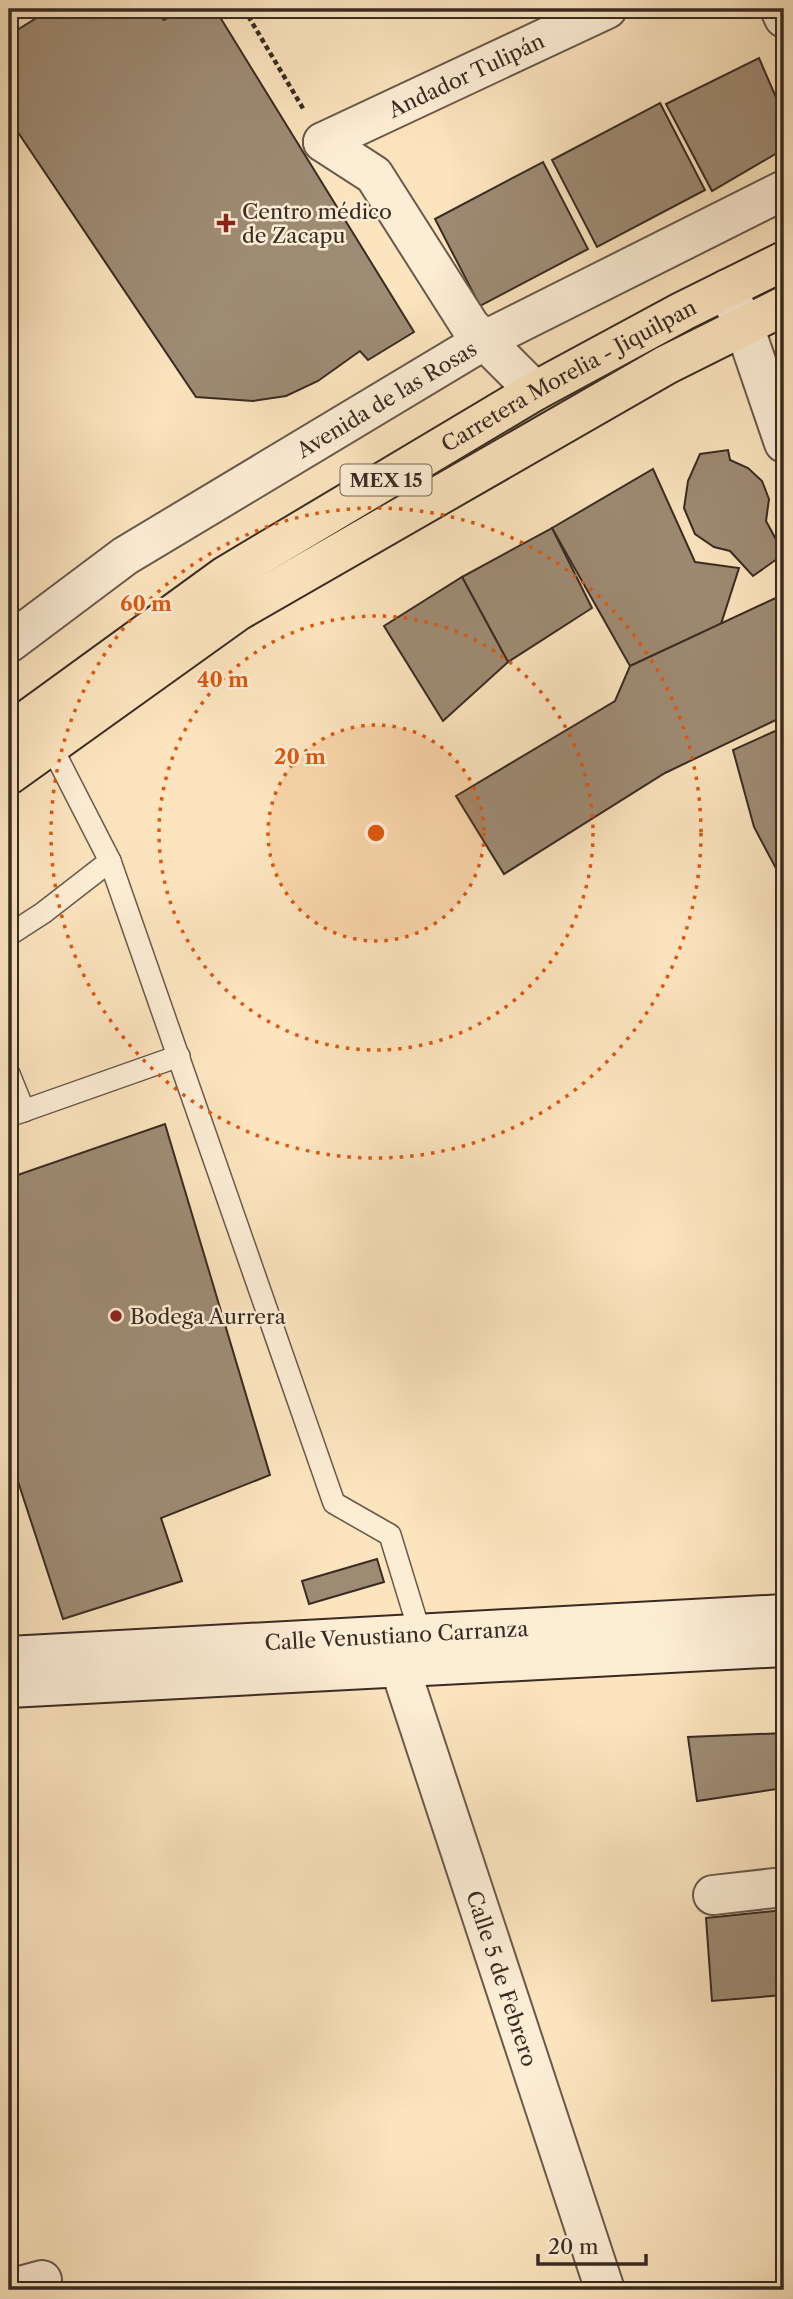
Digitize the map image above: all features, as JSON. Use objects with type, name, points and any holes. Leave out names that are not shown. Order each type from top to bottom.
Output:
[{"type":"main road","name":"Carretera Morelia - Jiquilpan","points":[[9,733],[225,576],[535,391],[784,261]]},
{"type":"main road","name":"Carretera Morelia - Jiquilpan","points":[[9,775],[238,611],[666,365],[784,306]]},
{"type":"street","name":"Andador Tulipán","points":[[323,142],[607,9]]},
{"type":"street","points":[[780,9],[784,18]]},
{"type":"street","points":[[323,142],[374,175],[470,326],[535,391]]},
{"type":"street","name":"Avenida de las Rosas","points":[[9,643],[125,556],[483,341],[784,190]]},
{"type":"street","points":[[727,289],[744,326],[784,443]]},
{"type":"street","name":"Calle Venustiano Carranza","points":[[9,1656],[784,1614]]},
{"type":"street","points":[[400,1668],[420,1633]]},
{"type":"street","name":"Calle Venustiano Carranza","points":[[9,1688],[784,1647]]},
{"type":"street","name":"Calle 5 de Febrero","points":[[400,1668],[605,2290]]},
{"type":"street","points":[[713,1895],[784,1887]]},
{"type":"lane","points":[[50,744],[110,861],[334,1503],[390,1535],[420,1633]]},
{"type":"lane","points":[[9,935],[43,913],[110,861]]},
{"type":"lane","points":[[9,1074],[17,1113],[179,1056]]},
{"type":"path","points":[[244,9],[323,142]]},
{"type":"building","name":"Centro médico de Zacapu","points":[[51,9],[153,9],[164,20],[183,9],[215,9],[414,332],[368,360],[360,351],[318,381],[286,396],[253,401],[196,397],[9,119],[9,35]]},
{"type":"building","points":[[759,58],[784,116],[784,149],[712,191],[666,104]]},
{"type":"building","points":[[660,103],[705,190],[597,247],[552,160]]},
{"type":"building","points":[[543,162],[588,249],[480,306],[435,219]]},
{"type":"building","points":[[728,450],[730,460],[748,468],[762,481],[769,499],[766,521],[784,554],[753,576],[730,551],[714,547],[695,534],[684,508],[688,481],[700,454]]},
{"type":"building","points":[[653,469],[695,562],[739,568],[721,624],[630,666],[552,528]]},
{"type":"building","points":[[552,528],[592,608],[508,662],[462,577]]},
{"type":"building","points":[[462,577],[508,662],[443,721],[384,626]]},
{"type":"building","points":[[784,594],[784,716],[665,773],[504,874],[456,796],[615,701],[630,666]]},
{"type":"building","points":[[784,727],[784,874],[780,876],[754,827],[733,750]]},
{"type":"building","name":"Bodega Aurrera","points":[[165,1124],[270,1475],[161,1518],[182,1581],[63,1619],[9,1454],[9,1178]]},
{"type":"building","points":[[377,1559],[384,1582],[309,1604],[302,1581]]},
{"type":"building","points":[[784,1733],[784,1788],[697,1801],[688,1737]]},
{"type":"building","points":[[784,1910],[784,1995],[712,2001],[706,1918]]},
{"type":"place","name":"Centro médico de Zacapu","points":[[226,223]]},
{"type":"place","name":"Bodega Aurrera","points":[[116,1316]]}]
